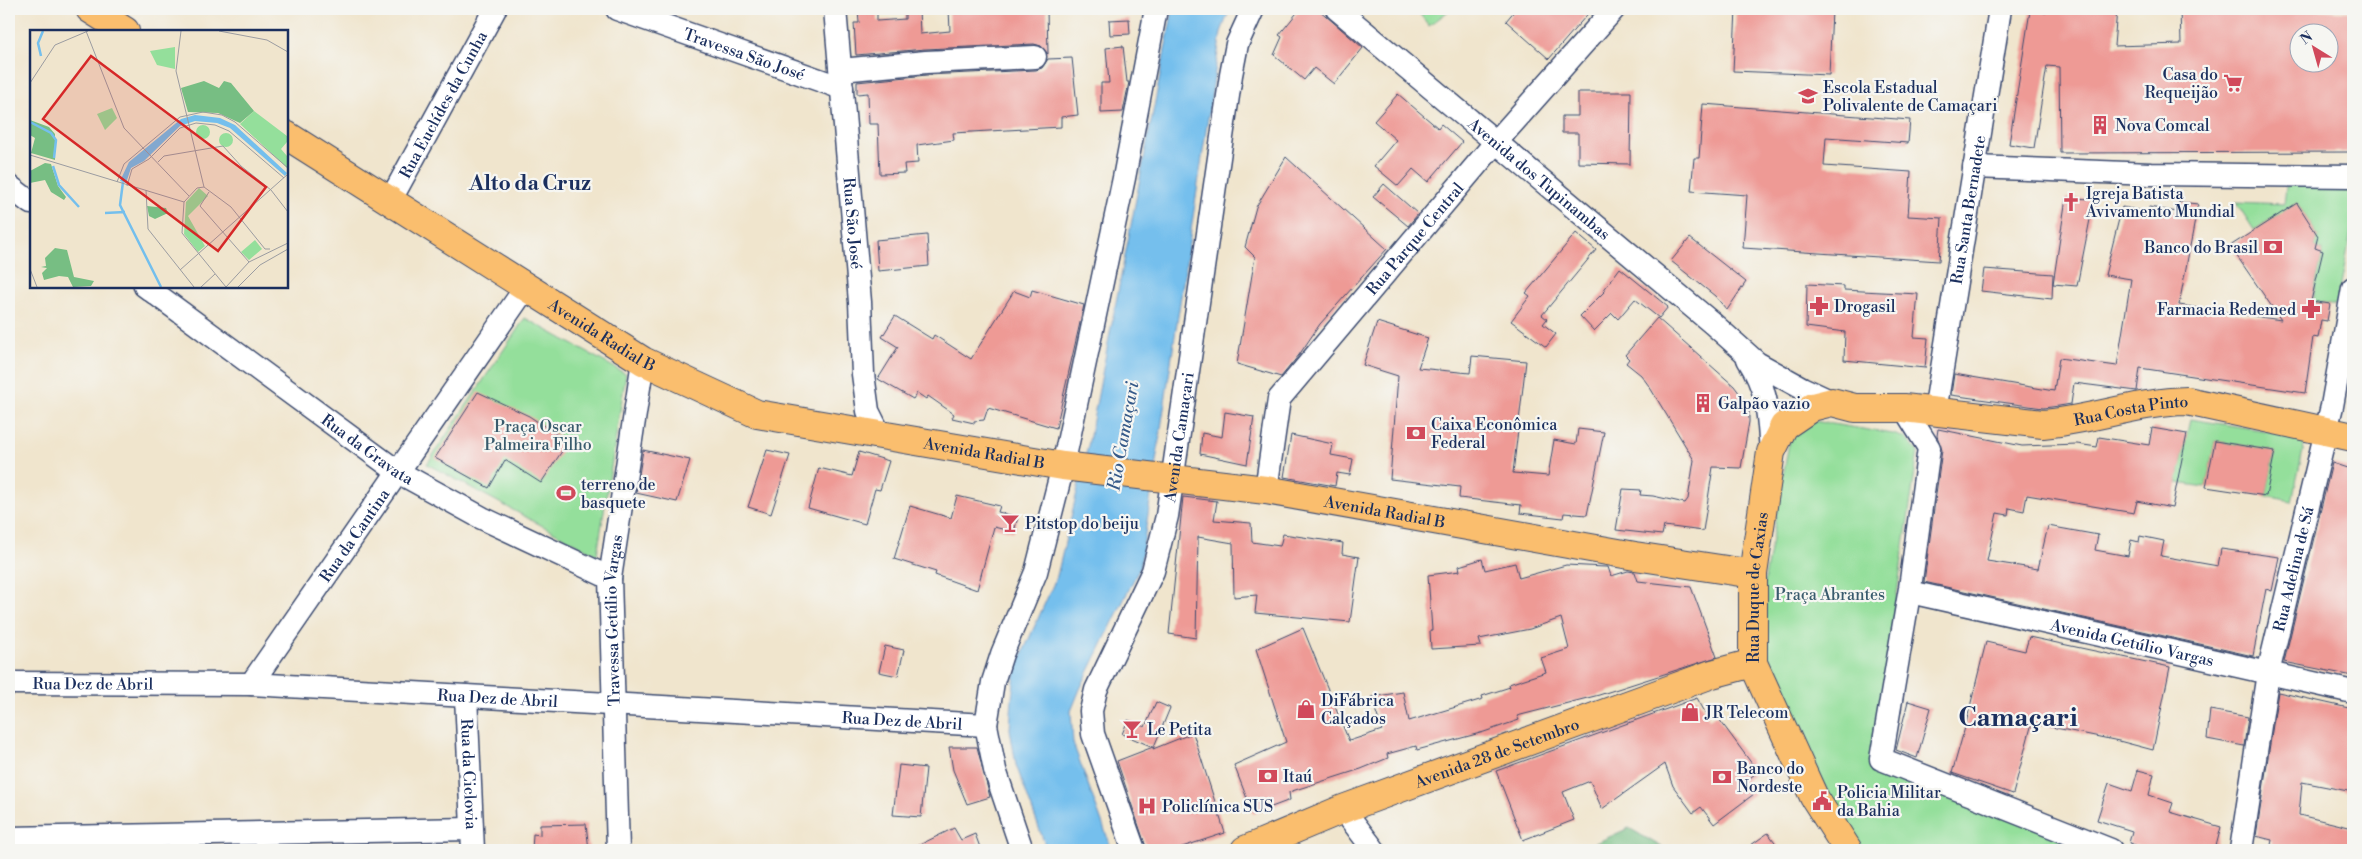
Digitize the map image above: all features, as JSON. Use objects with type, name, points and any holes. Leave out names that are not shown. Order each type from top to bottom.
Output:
[{"type":"main road","points":[[90,9],[123,30]]},
{"type":"main road","name":"Avenida Radial B","points":[[288,136],[643,361],[757,414],[1069,466],[1266,490],[1635,556],[1753,574]]},
{"type":"main road","name":"Rua Costa Pinto","points":[[1832,402],[1855,408],[1904,408],[2044,424],[2063,422],[2132,406],[2187,401],[2353,436]]},
{"type":"main road","name":"Rua Duque de Caxias","points":[[1832,402],[1812,407],[1784,426],[1772,452],[1753,574],[1753,664],[1814,797],[1848,850]]},
{"type":"main road","name":"Avenida 28 de Setembro","points":[[1244,850],[1343,809],[1712,674],[1753,664]]},
{"type":"street","name":"Rua Euclídes da Cunha","points":[[390,201],[495,9]]},
{"type":"street","name":"Rua São José","points":[[835,9],[860,302],[863,374],[868,411],[880,435]]},
{"type":"street","points":[[1022,850],[995,770],[986,725],[996,672],[1036,572],[1069,466],[1156,9]]},
{"type":"street","name":"Avenida Camaçari","points":[[1134,850],[1092,734],[1091,710],[1096,690],[1153,571],[1167,516],[1165,479],[1231,75],[1237,44],[1253,9]]},
{"type":"street","name":"Avenida dos Tupinambas","points":[[1337,9],[1757,363],[1778,376],[1832,402]]},
{"type":"street","name":"Rua Parque Central","points":[[1266,490],[1279,399],[1495,143],[1614,9]]},
{"type":"street","name":"Rua Santa Bernadete","points":[[1935,412],[2000,9]]},
{"type":"street","name":"Travessa São José","points":[[628,11],[842,79]]},
{"type":"street","points":[[842,79],[926,62],[1035,57]]},
{"type":"street","points":[[1974,167],[2151,174],[2353,176]]},
{"type":"street","points":[[9,186],[30,202]]},
{"type":"street","name":"Rua da Cantina","points":[[251,684],[526,287]]},
{"type":"street","name":"Rua da Gravata","points":[[148,288],[398,472],[482,518],[610,578]]},
{"type":"street","name":"Rua Adelina de Sá","points":[[2241,850],[2268,673],[2326,429],[2353,288]]},
{"type":"street","name":"Avenida dos Tupinambas","points":[[1741,348],[1762,382],[1768,412],[1772,452]]},
{"type":"street","name":"Travessa Getúlio Vargas","points":[[618,850],[610,578],[643,361]]},
{"type":"street","points":[[1904,408],[1929,448],[1910,592],[1881,759],[2111,850]]},
{"type":"street","name":"Avenida Getúlio Vargas","points":[[1910,592],[2353,692]]},
{"type":"street","name":"Rua Dez de Abril","points":[[9,683],[251,684],[986,725]]},
{"type":"street","name":"Rua da Ciclovia","points":[[466,696],[472,840]]},
{"type":"street","points":[[1343,809],[1374,850]]},
{"type":"street","points":[[9,838],[472,840]]},
{"type":"green space","points":[[1416,9],[1451,9],[1429,26]]},
{"type":"green space","points":[[2287,180],[2353,183],[2353,222],[2337,305],[2312,301],[2323,251],[2315,248],[2318,236],[2297,203],[2254,230],[2236,202],[2284,204]]},
{"type":"green space","name":"Praça Oscar Palmeira Filho","points":[[525,318],[626,374],[597,555],[427,464]]},
{"type":"green space","points":[[2190,419],[2306,437],[2292,501],[2266,496],[2275,451],[2215,441],[2206,487],[2177,483]]},
{"type":"green space","name":"Praça Abrantes","points":[[1814,421],[1893,434],[1905,438],[1918,452],[1872,761],[2091,850],[1859,850],[1840,820],[1793,717],[1764,647],[1764,584],[1789,443],[1794,434]]},
{"type":"green space","points":[[1629,828],[1667,850],[1580,850]]},
{"type":"water","name":"Rio Camaçari","points":[[1173,9],[1230,9],[1221,32],[1140,567],[1071,711],[1073,743],[1112,850],[1047,850],[1016,765],[1010,729],[1016,668],[1057,576],[1088,446]]},
{"type":"building","points":[[858,9],[877,9],[877,21],[905,19],[905,9],[919,9],[920,34],[950,31],[949,9],[1047,9],[1048,54],[1041,46],[1034,44],[925,49],[856,55],[854,23],[859,23]]},
{"type":"building","points":[[1300,9],[1318,9],[1363,48],[1334,84],[1314,68],[1304,80],[1274,55],[1282,37],[1279,35]]},
{"type":"building","points":[[1516,9],[1592,9],[1549,59],[1506,21]]},
{"type":"building","points":[[1736,9],[1832,10],[1829,75],[1733,71]]},
{"type":"building","points":[[2046,9],[2117,9],[2114,46],[2181,44],[2180,9],[2300,9],[2353,12],[2353,152],[2060,153],[2059,67],[2047,66],[2034,148],[2009,144],[2030,11],[2046,13]]},
{"type":"building","points":[[1129,19],[1130,34],[1110,35],[1109,20]]},
{"type":"building","points":[[1123,46],[1127,82],[1129,82],[1123,112],[1101,113],[1101,83],[1109,83],[1106,48]]},
{"type":"building","points":[[1072,58],[1078,115],[1061,117],[1061,127],[953,133],[954,140],[917,145],[918,163],[904,164],[905,173],[880,174],[878,124],[869,124],[868,93],[857,94],[857,82],[927,75],[1036,70],[1042,68],[1048,59]]},
{"type":"building","points":[[1578,92],[1631,92],[1630,164],[1578,163],[1578,133],[1562,133],[1562,116],[1578,116]]},
{"type":"building","points":[[1398,94],[1438,128],[1441,124],[1462,142],[1428,182],[1413,169],[1398,186],[1374,166],[1396,140],[1374,121]]},
{"type":"building","points":[[1703,104],[1910,120],[1908,143],[1826,137],[1824,166],[1911,172],[1908,216],[1942,218],[1939,261],[1743,248],[1747,195],[1691,191],[1694,158],[1699,158]]},
{"type":"building","points":[[1286,157],[1387,249],[1320,324],[1281,377],[1237,364],[1255,257],[1245,247],[1256,207]]},
{"type":"building","points":[[1384,184],[1418,214],[1408,226],[1373,197]]},
{"type":"building","points":[[2066,198],[2094,199],[2077,286],[2053,284]]},
{"type":"building","points":[[2179,202],[2198,204],[2179,305],[2281,320],[2230,246],[2297,203],[2318,236],[2315,248],[2323,251],[2311,301],[2330,304],[2327,321],[2321,320],[2318,338],[2313,337],[2305,393],[2140,368],[2137,391],[2074,383],[2071,404],[2059,406],[2043,408],[1951,395],[1954,374],[2054,391],[2059,358],[2117,366],[2131,279],[2105,275],[2122,207],[2148,212],[2149,207],[2177,212]]},
{"type":"building","points":[[1576,233],[1596,250],[1542,315],[1547,319],[1543,324],[1556,334],[1546,347],[1511,321],[1530,296],[1526,293]]},
{"type":"building","points":[[927,235],[929,266],[878,271],[876,240]]},
{"type":"building","points":[[1690,238],[1746,282],[1727,310],[1715,296],[1671,261]]},
{"type":"building","points":[[1620,268],[1668,307],[1659,318],[1635,299],[1618,319],[1612,313],[1594,331],[1580,316],[1604,292]]},
{"type":"building","points":[[1984,269],[2053,274],[2052,299],[1981,291]]},
{"type":"building","points":[[1807,284],[1844,286],[1844,290],[1918,294],[1914,337],[1928,338],[1925,368],[1844,360],[1845,332],[1806,327]]},
{"type":"building","points":[[1032,290],[1084,305],[1056,428],[988,408],[984,420],[974,421],[974,423],[952,418],[954,414],[928,396],[926,399],[917,393],[913,399],[878,379],[898,347],[882,337],[895,316],[932,339],[934,335],[971,359],[1014,291],[1030,297]]},
{"type":"building","name":"Galpão vazio","points":[[1657,318],[1734,386],[1749,406],[1749,422],[1741,468],[1713,467],[1703,531],[1664,526],[1662,535],[1616,530],[1623,489],[1641,490],[1640,495],[1685,503],[1688,499],[1694,460],[1649,386],[1641,375],[1626,363],[1629,359],[1625,355]]},
{"type":"building","points":[[1377,322],[1428,338],[1418,368],[1470,373],[1472,356],[1526,361],[1513,473],[1548,476],[1554,440],[1576,444],[1578,429],[1604,432],[1587,515],[1564,513],[1563,518],[1520,513],[1521,505],[1459,498],[1460,487],[1390,479],[1398,376],[1363,365]]},
{"type":"building","points":[[478,392],[529,416],[568,442],[541,483],[505,460],[489,488],[435,458]]},
{"type":"building","points":[[1225,412],[1254,417],[1247,464],[1200,454],[1202,433],[1222,437]]},
{"type":"building","points":[[2152,428],[2187,434],[2172,508],[2137,501],[2134,513],[2027,495],[2024,511],[2009,508],[2008,515],[1997,513],[1987,561],[2038,569],[2048,526],[2098,535],[2095,550],[2128,556],[2131,540],[2139,542],[2140,536],[2164,541],[2161,556],[2218,566],[2221,549],[2279,557],[2272,591],[2266,589],[2253,656],[1924,582],[1942,450],[1937,436],[1938,429],[2022,446],[2077,444],[2097,447],[2099,437],[2149,445]]},
{"type":"building","points":[[1291,435],[1333,444],[1331,455],[1353,459],[1350,475],[1337,473],[1335,486],[1284,477]]},
{"type":"building","points":[[2215,441],[2275,451],[2266,496],[2206,487]]},
{"type":"building","points":[[643,450],[690,460],[677,502],[636,493]]},
{"type":"building","points":[[767,450],[790,455],[771,514],[748,507]]},
{"type":"building","points":[[859,452],[889,461],[880,490],[875,489],[865,524],[808,508],[819,468],[852,476]]},
{"type":"building","points":[[2332,463],[2353,470],[2353,676],[2284,662]]},
{"type":"building","points":[[957,496],[1000,506],[998,512],[1018,517],[1014,532],[994,527],[977,590],[935,575],[936,572],[894,559],[910,506],[951,518]]},
{"type":"building","points":[[1183,497],[1217,501],[1214,520],[1251,523],[1252,542],[1280,546],[1283,534],[1343,543],[1342,554],[1359,557],[1350,622],[1255,613],[1257,595],[1234,597],[1233,543],[1198,537],[1196,638],[1169,634]]},
{"type":"building","points":[[1482,559],[1485,570],[1515,563],[1519,578],[1566,565],[1608,567],[1611,576],[1628,571],[1635,572],[1638,581],[1691,587],[1717,657],[1599,695],[1517,716],[1519,720],[1484,732],[1417,750],[1416,746],[1387,754],[1388,758],[1361,769],[1289,792],[1290,800],[1253,814],[1234,765],[1286,742],[1256,649],[1303,628],[1349,741],[1382,730],[1371,697],[1403,692],[1409,721],[1483,699],[1482,696],[1510,687],[1509,684],[1546,672],[1541,658],[1569,649],[1561,618],[1530,629],[1479,639],[1481,646],[1431,649],[1430,630],[1432,630],[1428,575],[1460,571],[1459,566]]},
{"type":"building","points":[[2029,637],[2170,667],[2153,750],[2032,723],[2013,794],[1952,773],[1986,642],[2025,651]]},
{"type":"building","points":[[885,646],[904,650],[898,676],[879,672]]},
{"type":"building","points":[[2278,692],[2353,709],[2353,792],[2302,782],[2299,815],[2353,828],[2350,850],[2270,850],[2272,840],[2256,836]]},
{"type":"building","points":[[1697,698],[1709,719],[1716,715],[1758,772],[1744,782],[1754,794],[1714,824],[1701,807],[1693,813],[1673,786],[1665,764],[1602,809],[1590,781],[1563,792],[1574,820],[1523,840],[1496,771]]},
{"type":"building","points":[[1908,701],[1931,708],[1917,758],[1896,750]]},
{"type":"building","points":[[1156,702],[1170,708],[1153,749],[1193,733],[1225,833],[1173,850],[1147,850],[1117,761],[1153,747],[1122,734],[1128,720],[1145,727]]},
{"type":"building","points":[[2210,710],[2248,717],[2244,746],[2207,739]]},
{"type":"building","points":[[949,747],[977,747],[990,797],[967,804],[953,770]]},
{"type":"building","points":[[899,765],[926,768],[921,817],[893,815]]},
{"type":"building","points":[[2138,770],[2154,774],[2149,795],[2173,803],[2170,812],[2221,827],[2215,850],[2150,850],[2129,843],[2132,831],[2097,820],[2109,783],[2132,791]]},
{"type":"building","points":[[586,824],[589,850],[532,850],[533,834],[540,835],[540,825]]},
{"type":"building","points":[[954,828],[961,840],[975,834],[981,850],[909,850]]},
{"type":"building","points":[[1768,833],[1781,850],[1744,850]]},
{"type":"place","name":"Casa do Requeijão","points":[[2233,83]]},
{"type":"place","name":"Escola Estadual Polivalente de Camaçari","points":[[1808,96]]},
{"type":"place","name":"Nova Comcal","points":[[2100,125]]},
{"type":"place","name":"Igreja Batista Avivamento Mundial","points":[[2071,202]]},
{"type":"place","name":"Banco do Brasil","points":[[2273,247]]},
{"type":"place","name":"Drogasil","points":[[1819,306]]},
{"type":"place","name":"Farmacia Redemed","points":[[2311,309]]},
{"type":"place","name":"Galpão vazio","points":[[1703,403]]},
{"type":"place","name":"Caixa Econômica Federal","points":[[1416,433]]},
{"type":"place","name":"terreno de basquete","points":[[566,493]]},
{"type":"place","name":"Pitstop do beiju","points":[[1010,523]]},
{"type":"place","name":"DiFábrica Calçados","points":[[1306,709]]},
{"type":"place","name":"JR Telecom","points":[[1690,712]]},
{"type":"place","name":"Le Petita","points":[[1132,729]]},
{"type":"place","name":"Itaú","points":[[1268,776]]},
{"type":"place","name":"Banco do Nordeste","points":[[1722,777]]},
{"type":"place","name":"Policia Militar da Bahia","points":[[1822,801]]},
{"type":"place","name":"Policlínica SUS","points":[[1147,806]]},
{"type":"district","name":"Alto da Cruz","points":[[530,183]]},
{"type":"district","name":"Camaçari","points":[[2018,717]]}]
